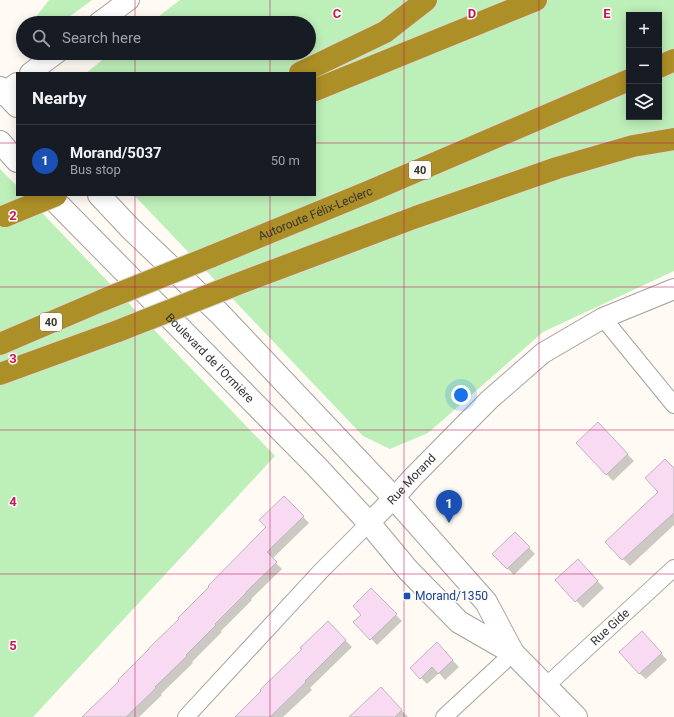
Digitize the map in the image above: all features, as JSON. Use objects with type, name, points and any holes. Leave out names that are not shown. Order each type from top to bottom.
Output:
[{"type":"highway","points":[[302,72],[385,32],[426,0]]},
{"type":"highway","points":[[316,90],[536,0]]},
{"type":"highway","points":[[662,66],[674,60]]},
{"type":"highway","name":"Autoroute Félix-Leclerc","points":[[0,344],[103,300],[368,192],[626,81]]},
{"type":"highway","points":[[0,374],[118,331],[416,217],[557,168],[633,146],[674,140]]},
{"type":"highway","points":[[3,218],[54,196]]},
{"type":"main road","points":[[0,142],[16,160]]},
{"type":"main road","name":"Boulevard de l'Ormière","points":[[50,196],[318,467],[369,523],[408,570],[459,622],[513,653]]},
{"type":"main road","points":[[100,196],[220,314],[394,498],[486,602],[513,653],[576,717]]},
{"type":"street","points":[[107,16],[129,0]]},
{"type":"street","points":[[31,72],[48,60]]},
{"type":"street","name":"Rue Morand","points":[[186,717],[321,571],[483,406],[505,386],[543,353],[603,318],[674,289]]},
{"type":"street","points":[[603,318],[674,406]]},
{"type":"street","name":"Rue Gide","points":[[546,686],[674,568]]},
{"type":"street","points":[[444,717],[513,653]]},
{"type":"green space","points":[[49,0],[92,0],[70,16],[37,16]]},
{"type":"green space","points":[[180,0],[674,0],[674,271],[543,332],[428,433],[390,449],[363,436],[135,196],[316,196],[316,72],[87,72],[102,60],[316,60],[316,16],[159,16]]},
{"type":"green space","points":[[0,169],[16,185],[16,196],[26,196],[275,456],[33,717],[0,717]]},
{"type":"building","points":[[598,422],[628,454],[606,475],[576,443]]},
{"type":"building","points":[[665,459],[674,468],[674,513],[622,560],[605,542],[658,492],[645,478]]},
{"type":"building","points":[[284,496],[304,516],[267,552],[277,562],[246,592],[186,655],[187,656],[126,717],[82,717],[119,681],[118,680],[179,619],[178,618],[209,587],[208,586],[266,527],[259,520]]},
{"type":"building","points":[[515,532],[530,547],[507,569],[492,554]]},
{"type":"building","points":[[578,559],[598,581],[575,602],[555,580]]},
{"type":"building","points":[[371,588],[397,614],[370,640],[353,622],[361,615],[353,606]]},
{"type":"building","points":[[328,621],[346,640],[305,681],[306,682],[270,717],[235,717],[302,649],[300,648]]},
{"type":"building","points":[[642,631],[662,653],[639,674],[619,652]]},
{"type":"building","points":[[437,642],[453,660],[438,674],[432,667],[420,679],[410,668]]},
{"type":"building","points":[[381,687],[402,710],[395,717],[349,717]]},
{"type":"place","name":"Morand/5037","points":[[449,523]]},
{"type":"place","name":"Morand/1350","points":[[407,596]]}]
